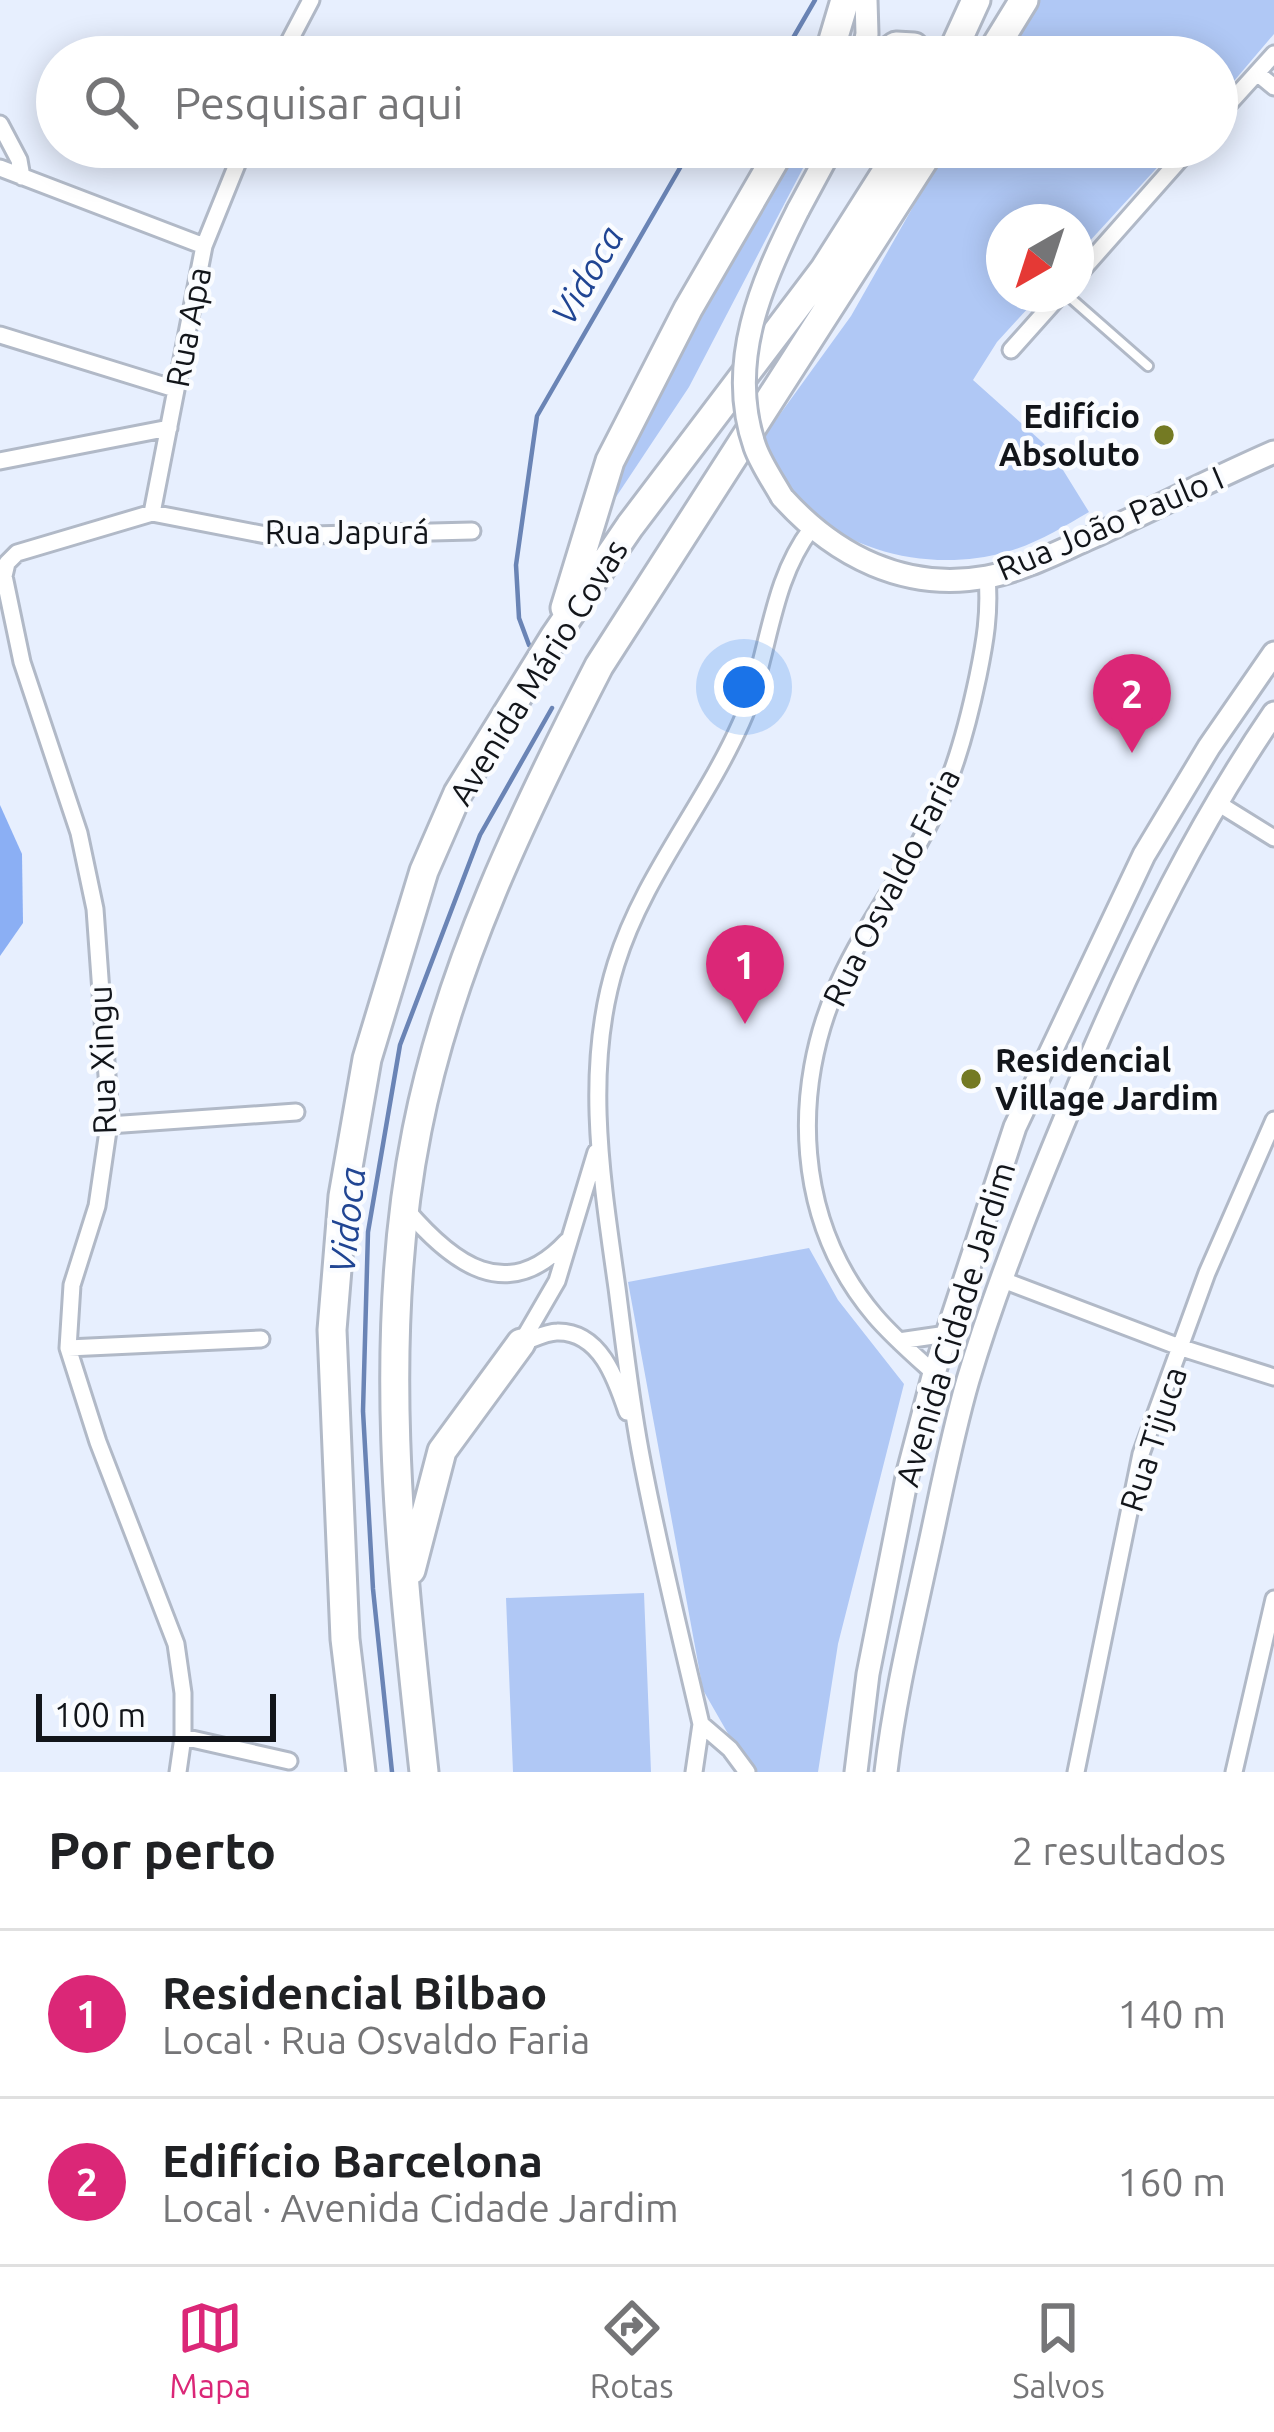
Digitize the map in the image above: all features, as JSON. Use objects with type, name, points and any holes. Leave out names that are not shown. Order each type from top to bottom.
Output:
[{"type":"highway","points":[[834,36],[845,0]]},
{"type":"highway","points":[[960,36],[976,0]]},
{"type":"highway","points":[[995,36],[1011,0]]},
{"type":"highway","points":[[1000,36],[1024,0]]},
{"type":"highway","points":[[555,637],[610,461],[688,309],[770,168]]},
{"type":"highway","name":"Avenida Mário Covas","points":[[362,1772],[345,1639],[332,1330],[347,1173],[367,1058],[424,871],[458,793],[555,637],[631,526],[824,270],[889,168]]},
{"type":"highway","name":"Avenida Mário Covas","points":[[424,1772],[398,1494],[396,1328],[417,1130],[451,1003],[555,752],[599,666],[919,168]]},
{"type":"highway","points":[[406,1604],[442,1451],[520,1343]]},
{"type":"main road","points":[[866,0],[867,36]]},
{"type":"main road","name":"Rua João Paulo I","points":[[821,168],[772,262],[753,317],[744,379],[755,448],[782,497],[811,529],[840,551],[925,579],[987,578],[1065,549],[1264,456]]},
{"type":"main road","points":[[1264,456],[1274,473]]},
{"type":"main road","name":"Avenida Cidade Jardim","points":[[856,1772],[884,1585],[934,1373],[1016,1126],[1144,856],[1209,747],[1274,653]]},
{"type":"main road","name":"Avenida Cidade Jardim","points":[[886,1772],[901,1674],[943,1480],[969,1379],[1030,1199],[1124,977],[1169,884],[1274,712]]},
{"type":"main road","points":[[1209,747],[1238,765]]},
{"type":"street","points":[[292,36],[311,0]]},
{"type":"street","points":[[1238,93],[1274,55]]},
{"type":"street","points":[[1256,73],[1274,87]]},
{"type":"street","points":[[0,124],[19,160],[22,177]]},
{"type":"street","name":"Rua Apa","points":[[152,514],[204,246],[236,168]]},
{"type":"street","points":[[1094,257],[1172,168]]},
{"type":"street","points":[[0,169],[204,246]]},
{"type":"street","points":[[1011,350],[1046,312]]},
{"type":"street","points":[[0,335],[175,389]]},
{"type":"street","points":[[0,461],[169,428]]},
{"type":"street","name":"Rua Japurá","points":[[152,514],[271,536],[472,531]]},
{"type":"street","name":"Rua Xingu","points":[[152,514],[17,553],[7,563],[4,576],[22,662],[80,832],[95,909],[109,1125],[97,1205],[72,1285],[68,1348],[98,1442],[176,1644],[183,1737],[178,1772]]},
{"type":"street","points":[[694,1772],[701,1724],[640,1449],[605,1207],[597,1106],[602,1025],[616,964],[638,909],[740,727],[760,677],[785,570],[811,529]]},
{"type":"street","name":"Rua Osvaldo Faria","points":[[934,1373],[857,1292],[834,1250],[807,1157],[812,1064],[840,980],[945,792],[971,710],[990,612],[987,578]]},
{"type":"street","points":[[1216,802],[1274,838]]},
{"type":"street","points":[[109,1125],[296,1112]]},
{"type":"street","name":"Rua Tijuca","points":[[1076,1772],[1141,1454],[1207,1273],[1274,1120]]},
{"type":"street","points":[[520,1343],[557,1281],[599,1139]]},
{"type":"street","points":[[406,1209],[452,1257],[493,1273],[536,1267],[574,1234]]},
{"type":"street","points":[[1003,1280],[1182,1348],[1274,1377]]},
{"type":"street","points":[[520,1343],[556,1331],[585,1338],[618,1386],[640,1449]]},
{"type":"street","points":[[899,1341],[947,1334]]},
{"type":"street","points":[[68,1348],[261,1339]]},
{"type":"street","points":[[1234,1772],[1274,1599]]},
{"type":"street","points":[[701,1724],[730,1749],[746,1772]]},
{"type":"street","points":[[183,1737],[289,1761]]},
{"type":"lane","points":[[1084,312],[1148,366]]},
{"type":"shaded area","points":[[1031,0],[1274,0],[1274,34],[1238,76],[1238,36],[1010,36]]},
{"type":"shaded area","points":[[787,168],[803,168],[689,387],[614,500],[614,468]]},
{"type":"shaded area","points":[[935,168],[1157,168],[1094,236],[1094,204],[986,204],[986,312],[1024,312],[997,342],[973,380],[1050,449],[1089,512],[1017,549],[957,560],[906,556],[857,541],[814,515],[785,480],[762,439],[851,316]]},
{"type":"shaded area","points":[[0,805],[22,854],[23,923],[0,956]]},
{"type":"shaded area","points":[[809,1248],[838,1300],[904,1384],[838,1644],[818,1772],[750,1772],[703,1690],[628,1282]]},
{"type":"shaded area","points":[[644,1593],[651,1772],[513,1772],[506,1598]]},
{"type":"waterway","name":"Vidoca","points":[[794,36],[815,0]]},
{"type":"waterway","name":"Vidoca","points":[[529,645],[519,618],[516,565],[537,416],[680,168]]},
{"type":"waterway","name":"Vidoca","points":[[392,1772],[373,1589],[363,1411],[368,1232],[400,1045],[480,835],[552,708]]},
{"type":"place","name":"Edifício Absoluto","points":[[1164,435]]},
{"type":"place","name":"Edifício Barcelona","points":[[1132,753]]},
{"type":"place","name":"Residencial Bilbao","points":[[745,1024]]},
{"type":"place","name":"Residencial Village Jardim","points":[[971,1079]]}]
